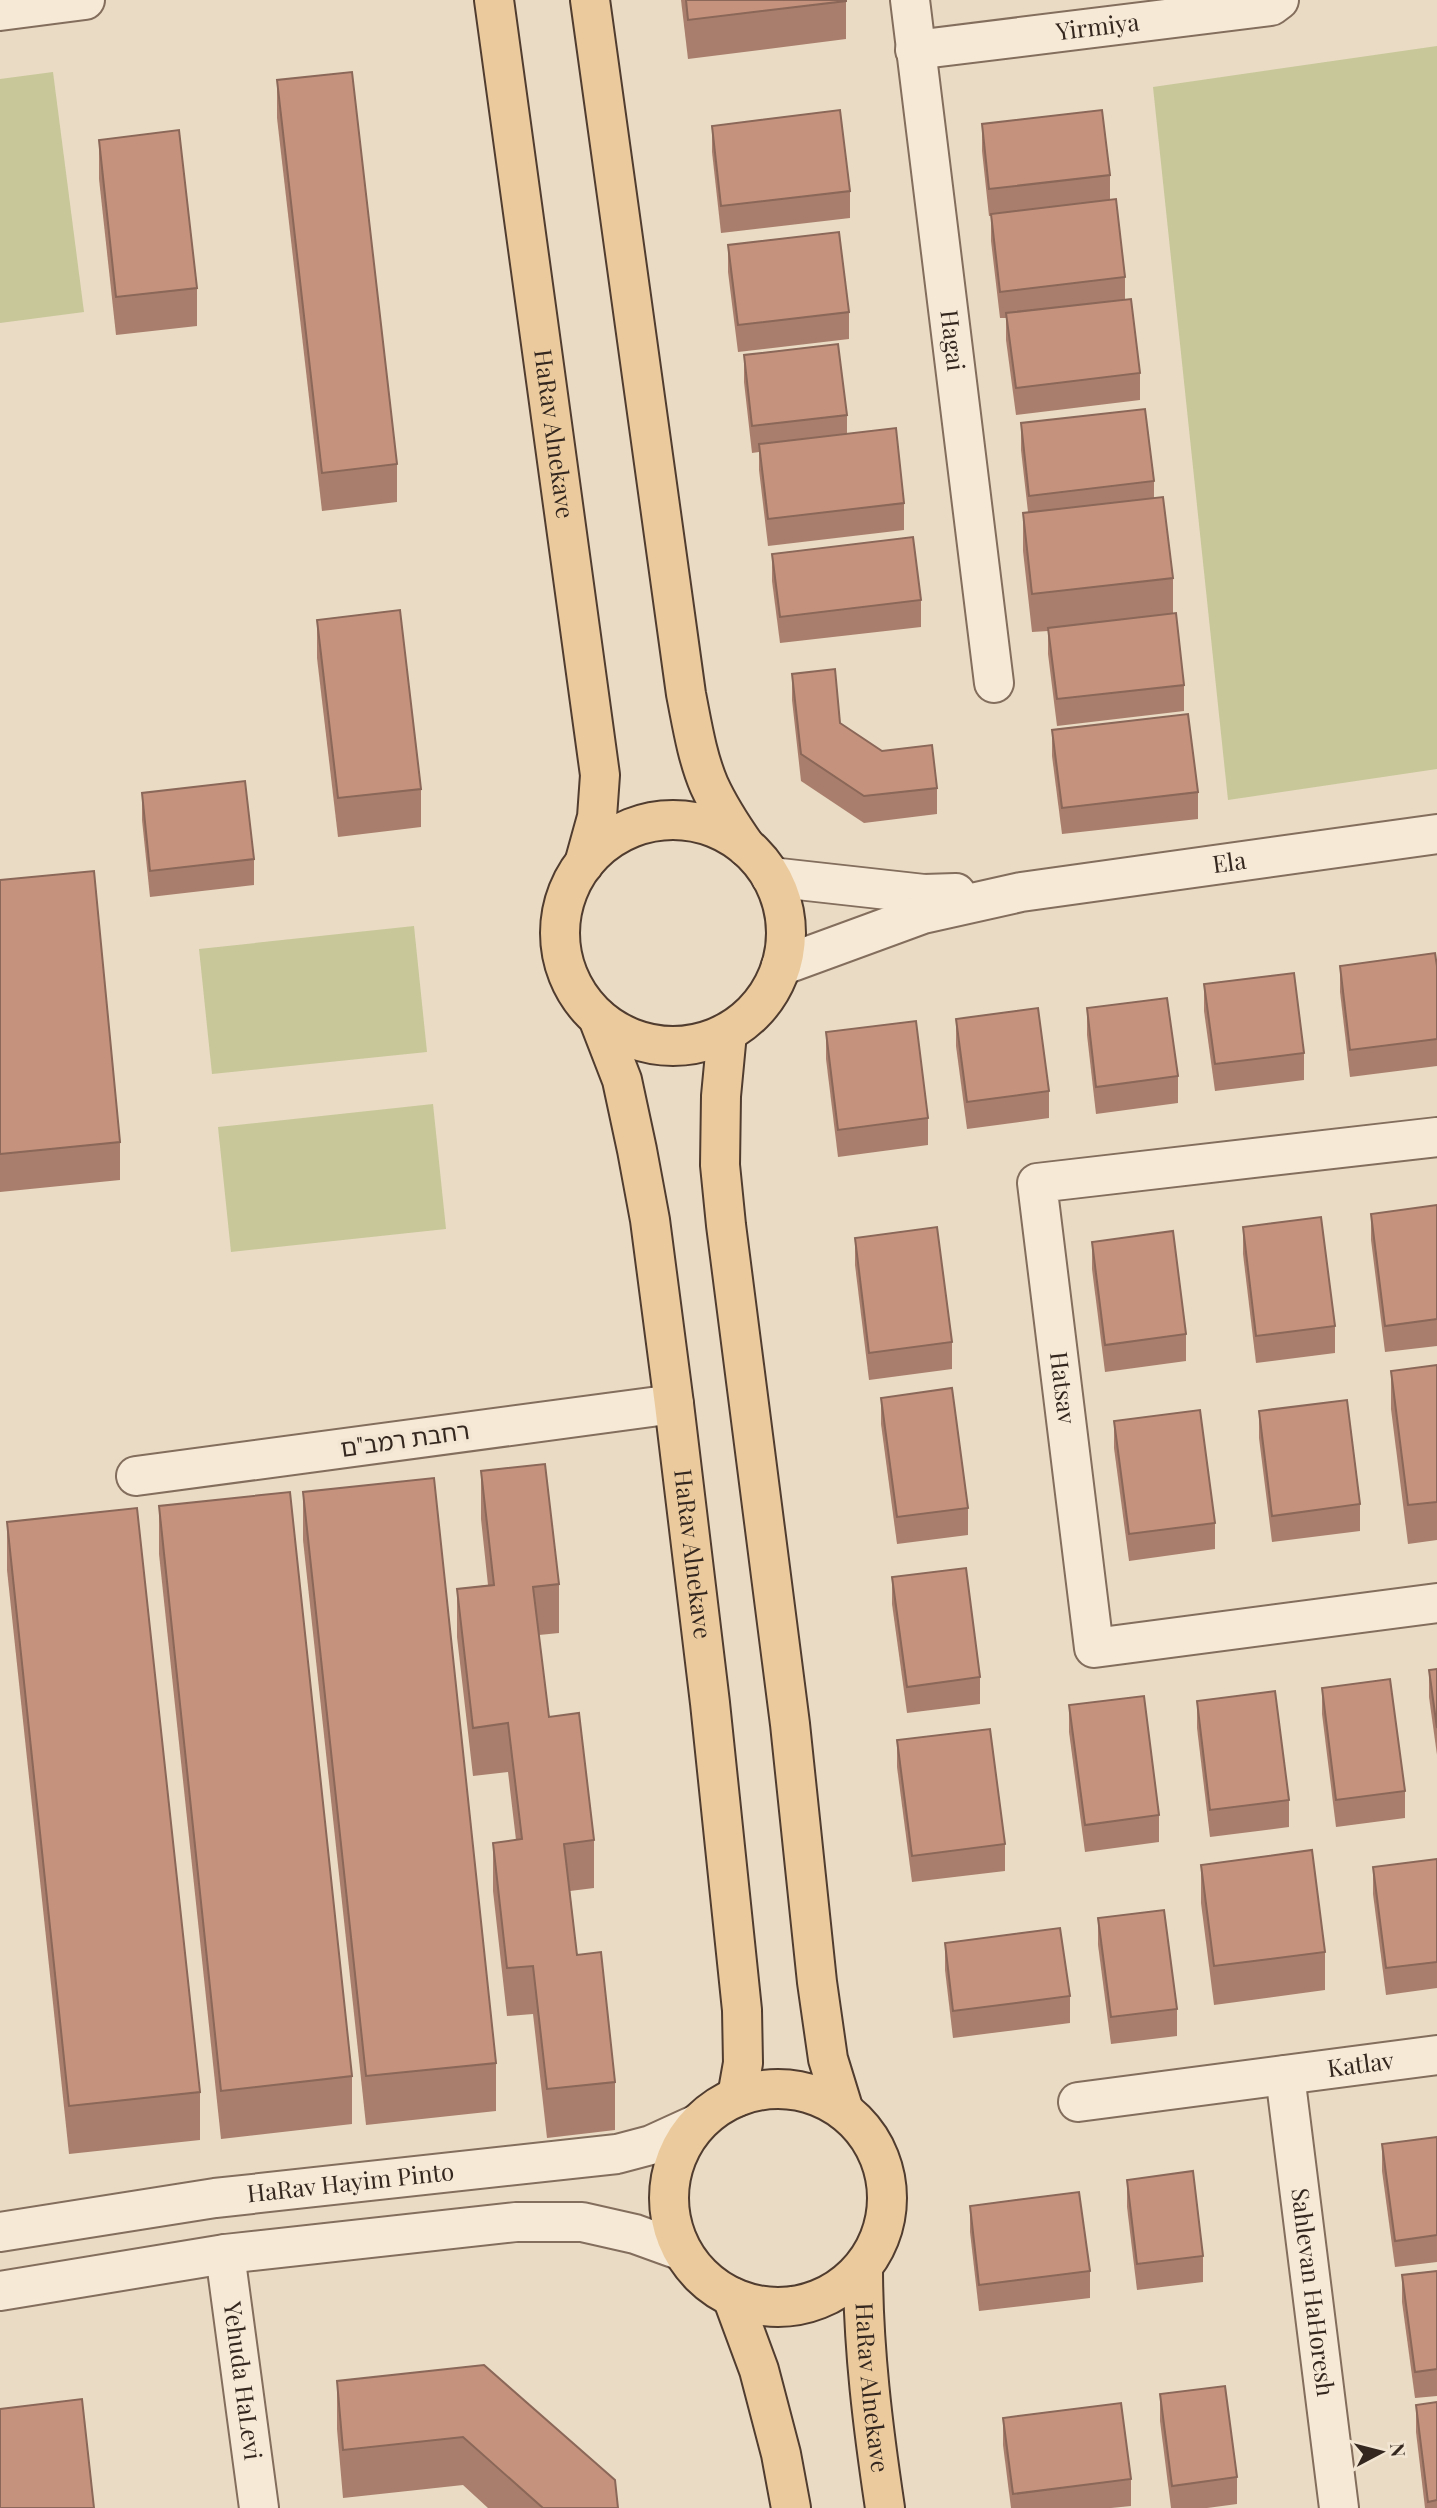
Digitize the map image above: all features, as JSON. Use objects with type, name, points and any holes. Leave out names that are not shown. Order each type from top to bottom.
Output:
[{"type":"main road","name":"HaRav Alnekave","points":[[494,0],[600,775],[597,817],[584,864]]},
{"type":"main road","points":[[590,0],[686,694],[695,737],[708,782],[723,814],[771,877],[779,894],[787,932],[782,966],[771,990],[754,1012],[727,1033],[695,1045],[660,1045],[628,1036],[598,1018],[569,976],[561,944],[563,909],[567,894],[584,864],[597,850],[626,830],[661,820],[698,822],[723,832],[746,846]]},
{"type":"main road","name":"HaRav Alnekave","points":[[598,1018],[622,1080],[637,1150],[650,1220],[674,1404],[710,1703],[742,2010],[743,2063],[737,2096]]},
{"type":"main road","points":[[727,1033],[721,1096],[720,1151],[726,1225],[790,1724],[819,1995],[828,2059],[844,2111]]},
{"type":"main road","points":[[764,2090],[792,2090],[820,2097],[844,2111],[864,2131],[878,2155],[886,2181],[887,2211],[878,2241],[863,2267],[842,2288],[817,2301],[791,2308],[765,2307],[732,2297],[717,2289],[697,2272],[682,2251],[672,2226],[669,2199],[672,2172],[682,2147],[697,2124],[716,2108],[737,2096],[764,2090]]},
{"type":"main road","name":"HaRav Alnekave","points":[[863,2267],[863,2316],[870,2413],[885,2508]]},
{"type":"main road","points":[[732,2297],[759,2370],[781,2454],[791,2508]]},
{"type":"street","points":[[0,12],[85,0]]},
{"type":"street","name":"Hagai","points":[[910,0],[994,683]]},
{"type":"street","name":"Yirmiya","points":[[915,50],[1271,6],[1279,0]]},
{"type":"street","name":"Ela","points":[[782,966],[923,914],[1021,892],[1437,834]]},
{"type":"street","name":"Ela","points":[[771,877],[923,894],[1021,892]]},
{"type":"street","name":"Hatsav","points":[[1437,1136],[1037,1183],[1094,1648],[1437,1603]]},
{"type":"street","name":"רחבת רמב\"ם","points":[[136,1476],[674,1404]]},
{"type":"street","name":"Katlav","points":[[1285,2075],[1437,2055]]},
{"type":"street","points":[[1078,2102],[1285,2075]]},
{"type":"street","name":"Sahlevan HaHoresh","points":[[1285,2075],[1339,2508]]},
{"type":"street","name":"HaRav Hayim Pinto","points":[[0,2232],[215,2198],[617,2154],[650,2145],[697,2124]]},
{"type":"street","points":[[0,2291],[225,2254],[502,2223],[582,2222],[635,2234],[682,2251]]},
{"type":"street","name":"Yehuda HaLevi","points":[[225,2254],[259,2508]]},
{"type":"green space","points":[[1437,46],[1437,769],[1228,800],[1153,87]]},
{"type":"green space","points":[[53,72],[84,312],[0,323],[0,79]]},
{"type":"green space","points":[[414,926],[427,1052],[212,1074],[199,949]]},
{"type":"green space","points":[[433,1104],[446,1229],[231,1252],[218,1127]]},
{"type":"building","points":[[686,0],[846,0],[846,1],[688,20]]},
{"type":"building","points":[[352,72],[397,464],[322,473],[277,80]]},
{"type":"building","points":[[840,110],[850,191],[721,206],[712,126]]},
{"type":"building","points":[[1102,110],[1110,175],[989,189],[982,124]]},
{"type":"building","points":[[179,130],[197,288],[116,297],[99,140]]},
{"type":"building","points":[[1116,199],[1125,277],[1000,292],[991,214]]},
{"type":"building","points":[[839,232],[849,312],[738,325],[728,245]]},
{"type":"building","points":[[1131,299],[1140,373],[1016,388],[1006,313]]},
{"type":"building","points":[[838,344],[847,415],[752,426],[744,355]]},
{"type":"building","points":[[1145,409],[1154,481],[1029,496],[1021,423]]},
{"type":"building","points":[[896,428],[904,503],[768,519],[759,444]]},
{"type":"building","points":[[1163,497],[1173,578],[1032,594],[1023,513]]},
{"type":"building","points":[[913,537],[921,600],[780,617],[772,554]]},
{"type":"building","points":[[400,610],[421,789],[338,798],[317,620]]},
{"type":"building","points":[[1176,613],[1184,685],[1057,699],[1048,628]]},
{"type":"building","points":[[835,669],[840,723],[882,751],[932,745],[937,788],[864,796],[801,754],[792,674]]},
{"type":"building","points":[[1188,714],[1198,792],[1062,808],[1052,730]]},
{"type":"building","points":[[245,781],[254,859],[150,871],[142,793]]},
{"type":"building","points":[[94,871],[120,1142],[0,1154],[0,880]]},
{"type":"building","points":[[1435,953],[1437,1039],[1350,1050],[1340,966]]},
{"type":"building","points":[[1294,973],[1304,1053],[1215,1064],[1204,984]]},
{"type":"building","points":[[1167,998],[1178,1076],[1096,1087],[1087,1008]]},
{"type":"building","points":[[1038,1008],[1049,1091],[967,1102],[956,1019]]},
{"type":"building","points":[[916,1021],[928,1118],[838,1130],[826,1032]]},
{"type":"building","points":[[1437,1205],[1437,1319],[1385,1326],[1371,1214]]},
{"type":"building","points":[[1321,1217],[1335,1326],[1256,1336],[1243,1227]]},
{"type":"building","points":[[937,1227],[952,1342],[869,1353],[855,1238]]},
{"type":"building","points":[[1173,1231],[1186,1334],[1105,1345],[1092,1242]]},
{"type":"building","points":[[1437,1365],[1437,1502],[1408,1505],[1391,1371]]},
{"type":"building","points":[[952,1388],[968,1508],[897,1517],[881,1398]]},
{"type":"building","points":[[1347,1400],[1360,1504],[1272,1516],[1259,1411]]},
{"type":"building","points":[[1200,1410],[1215,1523],[1129,1534],[1114,1421]]},
{"type":"building","points":[[545,1464],[559,1584],[533,1587],[549,1717],[579,1713],[594,1840],[564,1844],[577,1955],[601,1952],[615,2082],[547,2089],[533,1966],[507,1968],[493,1843],[522,1839],[508,1723],[473,1728],[457,1589],[494,1585],[481,1471]]},
{"type":"building","points":[[434,1478],[496,2063],[366,2076],[303,1492]]},
{"type":"building","points":[[290,1492],[352,2076],[221,2091],[159,1506]]},
{"type":"building","points":[[137,1508],[200,2092],[69,2106],[7,1522]]},
{"type":"building","points":[[966,1568],[980,1677],[907,1687],[892,1577]]},
{"type":"building","points":[[1437,1669],[1437,1728],[1429,1670]]},
{"type":"building","points":[[1390,1679],[1405,1791],[1336,1800],[1322,1688]]},
{"type":"building","points":[[1275,1691],[1289,1800],[1210,1810],[1197,1701]]},
{"type":"building","points":[[1144,1696],[1159,1815],[1085,1825],[1069,1705]]},
{"type":"building","points":[[990,1729],[1005,1844],[912,1856],[897,1740]]},
{"type":"building","points":[[1312,1850],[1325,1952],[1214,1966],[1201,1865]]},
{"type":"building","points":[[1437,1859],[1437,1962],[1386,1968],[1373,1867]]},
{"type":"building","points":[[1164,1910],[1177,2009],[1111,2017],[1098,1918]]},
{"type":"building","points":[[1060,1928],[1070,1996],[953,2011],[945,1943]]},
{"type":"building","points":[[1437,2137],[1437,2235],[1395,2241],[1382,2144]]},
{"type":"building","points":[[1193,2171],[1203,2256],[1137,2264],[1127,2180]]},
{"type":"building","points":[[1079,2192],[1090,2271],[979,2285],[970,2206]]},
{"type":"building","points":[[1437,2271],[1437,2369],[1415,2372],[1402,2275]]},
{"type":"building","points":[[484,2365],[615,2480],[618,2508],[543,2508],[463,2437],[343,2450],[337,2381]]},
{"type":"building","points":[[1225,2386],[1237,2477],[1172,2486],[1160,2394]]},
{"type":"building","points":[[82,2399],[94,2508],[0,2508],[0,2409]]},
{"type":"building","points":[[1437,2402],[1437,2500],[1428,2502],[1416,2405]]},
{"type":"building","points":[[1121,2403],[1131,2479],[1013,2494],[1003,2418]]}]
